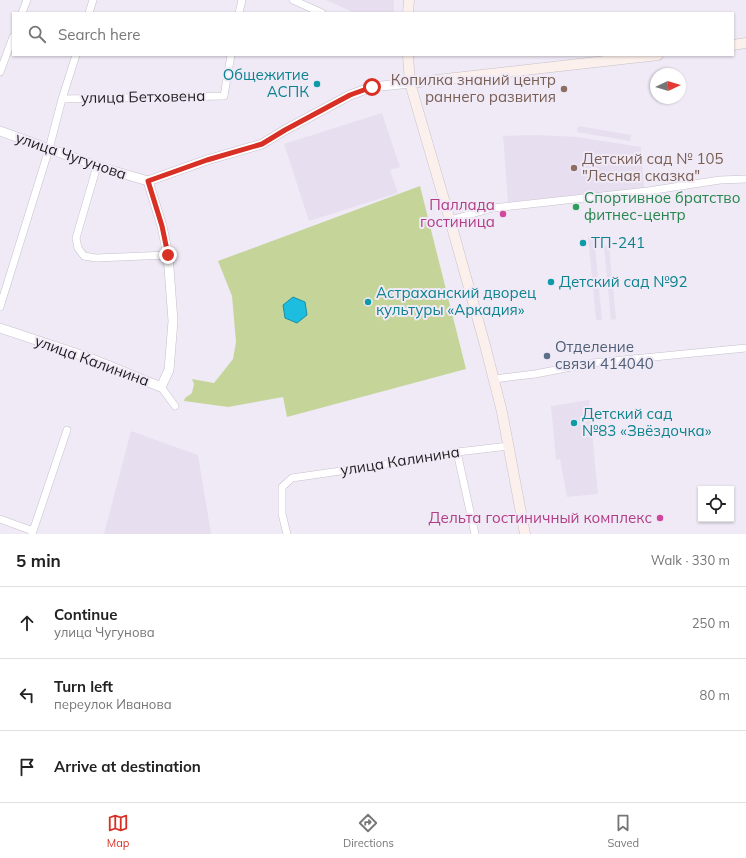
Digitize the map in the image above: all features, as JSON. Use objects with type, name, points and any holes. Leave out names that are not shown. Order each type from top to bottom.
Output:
[{"type":"main road","points":[[408,12],[409,0]]},
{"type":"main road","points":[[734,45],[746,43]]},
{"type":"main road","points":[[408,56],[410,83],[494,379],[509,446],[525,534]]},
{"type":"main road","points":[[410,83],[649,56]]},
{"type":"street","points":[[22,12],[27,0]]},
{"type":"street","points":[[89,12],[93,0]]},
{"type":"street","points":[[239,12],[242,0]]},
{"type":"street","points":[[293,0],[320,12]]},
{"type":"street","points":[[0,72],[12,40]]},
{"type":"street","points":[[0,307],[49,150],[62,98],[76,56]]},
{"type":"street","name":"улица Бетховена","points":[[62,98],[224,96],[231,56]]},
{"type":"street","points":[[161,387],[169,370],[173,321],[168,255],[162,226],[148,181],[207,160],[262,144],[350,95],[372,87],[410,83]]},
{"type":"street","name":"улица Чугунова","points":[[0,131],[49,150],[148,181]]},
{"type":"street","points":[[97,166],[76,238],[78,248],[84,256],[96,258],[168,255]]},
{"type":"street","points":[[450,220],[493,208],[648,191],[720,180],[746,179]]},
{"type":"street","name":"улица Калинина","points":[[0,328],[87,357],[161,387],[175,406]]},
{"type":"street","points":[[494,379],[535,374],[592,363],[746,348]]},
{"type":"street","points":[[0,519],[32,533],[67,430]]},
{"type":"street","name":"улица Калинина","points":[[287,534],[282,514],[282,487],[292,478],[457,452],[509,446]]},
{"type":"street","points":[[457,452],[475,534]]},
{"type":"shaded area","points":[[326,0],[394,0],[394,12],[353,12]]},
{"type":"shaded area","points":[[382,113],[400,167],[390,170],[398,193],[309,221],[284,144]]},
{"type":"shaded area","points":[[578,126],[631,135],[630,141],[577,132]]},
{"type":"shaded area","name":"Детский сад № 105 \"Лесная сказка\"","points":[[539,135],[577,137],[641,147],[644,188],[508,202],[503,136]]},
{"type":"shaded area","points":[[594,235],[602,320],[596,320],[588,236]]},
{"type":"shaded area","points":[[609,245],[616,319],[611,320],[604,246]]},
{"type":"shaded area","points":[[589,400],[598,494],[567,497],[560,459],[556,460],[551,406]]},
{"type":"shaded area","points":[[131,431],[198,455],[211,534],[104,534]]},
{"type":"green space","points":[[420,186],[466,369],[287,417],[283,397],[228,407],[184,401],[185,398],[192,393],[194,384],[192,379],[214,383],[233,359],[236,342],[232,296],[218,261]]},
{"type":"water","points":[[293,297],[305,302],[307,315],[297,323],[285,318],[283,305]]},
{"type":"place","name":"Общежитие АСПК","points":[[317,84]]},
{"type":"place","name":"Копилка знаний центр раннего развития","points":[[564,89]]},
{"type":"place","name":"Детский сад № 105 \"Лесная сказка\"","points":[[574,168]]},
{"type":"place","name":"Спортивное братство фитнес-центр","points":[[576,207]]},
{"type":"place","name":"Паллада гостиница","points":[[503,214]]},
{"type":"place","name":"ТП-241","points":[[583,243]]},
{"type":"place","name":"Детский сад №92","points":[[551,282]]},
{"type":"place","name":"Астраханский дворец культуры «Аркадия»","points":[[368,302]]},
{"type":"place","name":"Отделение связи 414040","points":[[547,356]]},
{"type":"place","name":"Детский сад №83 «Звёздочка»","points":[[574,423]]},
{"type":"place","name":"Дельта гостиничный комплекс","points":[[660,518]]},
{"type":"route","points":[[168,255],[162,226],[148,181],[207,160],[262,144],[350,95],[372,87]]}]
